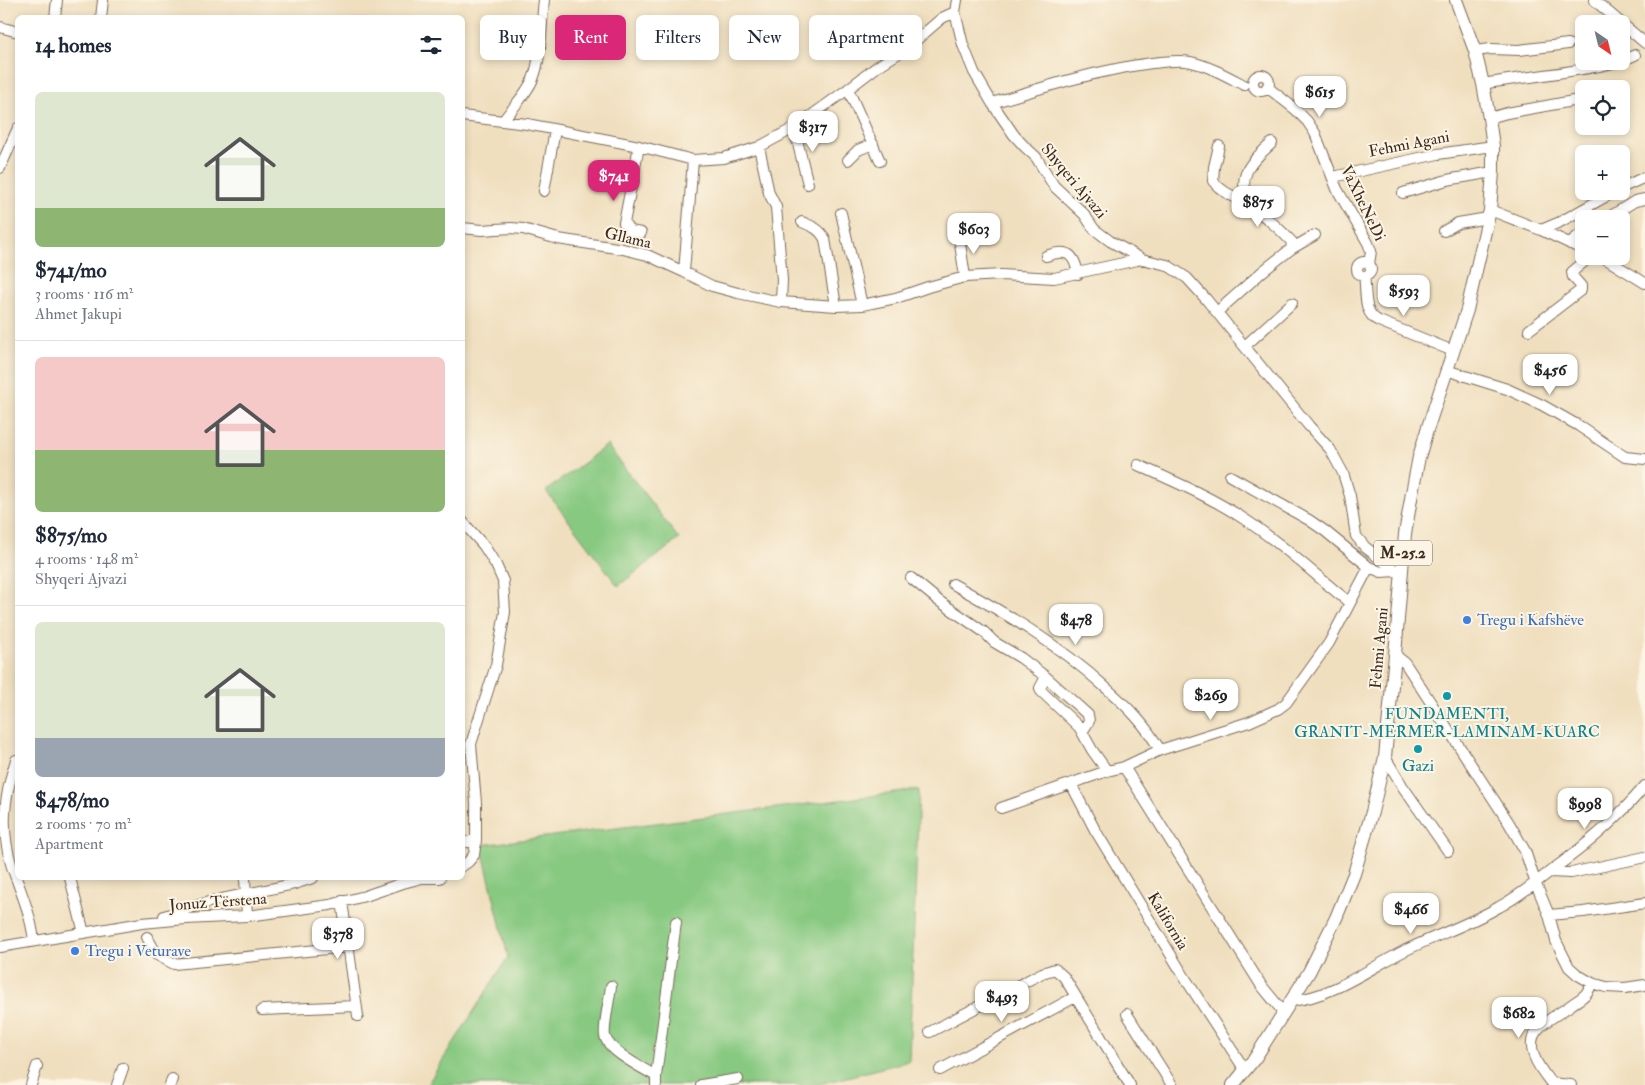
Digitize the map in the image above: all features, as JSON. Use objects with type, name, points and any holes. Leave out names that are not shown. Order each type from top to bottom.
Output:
[{"type":"main road","name":"Fehmi Agani","points":[[1233,1085],[1284,1013],[1309,972],[1336,918],[1354,874],[1372,812],[1385,757],[1395,654],[1399,572],[1419,457],[1467,310],[1489,214],[1493,172],[1493,146],[1483,84],[1475,51],[1456,0]]},
{"type":"street","points":[[55,15],[57,0]]},
{"type":"street","points":[[101,15],[103,0]]},
{"type":"street","points":[[503,121],[524,95],[534,77],[539,55],[544,0]]},
{"type":"street","name":"Shyqeri Ajvazi","points":[[957,0],[955,12],[963,45],[974,72],[1014,135],[1036,157],[1054,186],[1084,214],[1094,229],[1110,242],[1142,259],[1167,265],[1187,278],[1217,312],[1309,426],[1330,449],[1343,473],[1350,496],[1356,536],[1365,547],[1399,572]]},
{"type":"street","points":[[1594,0],[1645,43]]},
{"type":"street","points":[[465,116],[503,121],[639,146],[693,160],[724,158],[759,147],[794,128],[878,66],[907,48],[942,18],[955,12]]},
{"type":"street","points":[[0,27],[15,31]]},
{"type":"street","points":[[1475,51],[1491,49],[1519,50],[1568,44]]},
{"type":"street","points":[[1630,57],[1635,55]]},
{"type":"street","points":[[992,103],[1128,66],[1172,61],[1189,61],[1203,65],[1244,85]]},
{"type":"street","points":[[1483,84],[1578,70]]},
{"type":"street","name":"VaXheNeDi","points":[[1267,88],[1295,109],[1307,121],[1321,145],[1339,193],[1368,243],[1371,251],[1369,264],[1371,272],[1364,276],[1367,306],[1371,316],[1454,351]]},
{"type":"street","points":[[848,89],[880,161]]},
{"type":"street","points":[[1489,118],[1575,101]]},
{"type":"street","points":[[794,128],[808,184]]},
{"type":"street","points":[[544,191],[555,130]]},
{"type":"street","points":[[0,168],[15,135]]},
{"type":"street","points":[[1249,205],[1245,196],[1243,182],[1247,170],[1259,154],[1272,143]]},
{"type":"street","points":[[848,160],[858,150],[873,144]]},
{"type":"street","points":[[639,146],[624,224],[630,231],[641,233]]},
{"type":"street","points":[[1219,146],[1213,181],[1218,188],[1249,205],[1278,227],[1292,242],[1291,249]]},
{"type":"street","name":"Fehmi Agani","points":[[1332,178],[1438,154],[1493,146]]},
{"type":"street","points":[[759,147],[768,194],[776,207],[782,280],[781,302]]},
{"type":"street","points":[[684,272],[693,160]]},
{"type":"street","points":[[1403,193],[1447,180],[1493,172]]},
{"type":"street","points":[[1630,184],[1645,177]]},
{"type":"street","points":[[1621,210],[1636,201],[1645,199]]},
{"type":"street","points":[[1541,230],[1560,222],[1600,200]]},
{"type":"street","points":[[840,213],[862,304]]},
{"type":"street","points":[[1444,231],[1458,223],[1489,214],[1541,230],[1575,246]]},
{"type":"street","points":[[802,222],[821,232],[824,239],[836,306]]},
{"type":"street","name":"Gllama","points":[[465,228],[524,229],[558,239],[623,249],[647,255],[712,286],[738,293],[781,302],[836,306],[896,298],[965,277],[1000,275],[1054,278],[1142,259]]},
{"type":"street","points":[[1217,312],[1291,249],[1315,235]]},
{"type":"street","points":[[959,237],[965,277]]},
{"type":"street","points":[[1570,244],[1575,238]]},
{"type":"street","points":[[1046,256],[1066,252],[1072,257],[1078,274]]},
{"type":"street","points":[[1529,330],[1580,290],[1581,286],[1573,277],[1572,272],[1580,265]]},
{"type":"street","points":[[1616,265],[1645,283]]},
{"type":"street","points":[[1245,346],[1292,303]]},
{"type":"street","points":[[1446,370],[1507,389],[1542,405],[1579,426],[1626,457],[1645,459]]},
{"type":"street","points":[[1138,465],[1197,492],[1242,517],[1350,603]]},
{"type":"street","points":[[1230,476],[1309,520],[1369,567],[1381,572],[1399,572]]},
{"type":"street","points":[[465,525],[484,546],[496,565],[503,582],[505,612],[496,665],[471,744],[476,803],[476,840],[474,855],[465,864]]},
{"type":"street","points":[[1001,808],[1124,767],[1160,750],[1249,722],[1278,710],[1286,703],[1329,643],[1369,567]]},
{"type":"street","points":[[910,578],[984,632],[994,642],[1021,658],[1046,677],[1088,715],[1089,722],[1082,732],[1092,750],[1108,771]]},
{"type":"street","points":[[953,584],[1042,636],[1086,669],[1131,710],[1150,732],[1160,750]]},
{"type":"street","points":[[1395,654],[1405,663],[1509,823],[1525,851],[1549,915],[1556,941],[1569,966],[1578,975],[1592,983],[1606,987],[1625,988],[1645,985]]},
{"type":"street","points":[[1385,757],[1403,787],[1448,851]]},
{"type":"street","points":[[15,763],[8,785],[5,805],[6,836],[15,874]]},
{"type":"street","points":[[1124,767],[1261,985],[1284,1013]]},
{"type":"street","name":"Kalifornia","points":[[1071,784],[1095,830],[1185,978],[1245,1070]]},
{"type":"street","points":[[1291,1001],[1304,1000],[1336,988],[1404,951],[1465,925],[1500,907],[1536,884],[1603,831],[1645,786]]},
{"type":"street","points":[[465,842],[476,840]]},
{"type":"street","points":[[1550,872],[1571,873],[1645,857]]},
{"type":"street","points":[[17,880],[32,926],[34,941]]},
{"type":"street","points":[[71,880],[84,933]]},
{"type":"street","points":[[245,880],[247,916]]},
{"type":"street","points":[[142,923],[212,901],[307,880]]},
{"type":"street","name":"Jonuz Tërstena","points":[[0,947],[142,923],[186,918],[247,916],[286,912],[365,896],[414,880]]},
{"type":"street","points":[[262,1010],[357,1011],[342,901]]},
{"type":"street","points":[[1549,915],[1645,903]]},
{"type":"street","points":[[656,1080],[676,922]]},
{"type":"street","points":[[147,937],[157,955],[174,964],[348,947]]},
{"type":"street","points":[[930,1032],[1042,973],[1056,968],[1064,977],[1130,1085]]},
{"type":"street","points":[[1571,1085],[1551,1083],[1542,1072],[1532,1053],[1531,1043],[1538,1028],[1588,994],[1592,983]]},
{"type":"street","points":[[611,986],[604,1034],[608,1044],[656,1080]]},
{"type":"street","points":[[940,1070],[1075,997]]},
{"type":"street","points":[[1127,1014],[1172,1085]]},
{"type":"street","points":[[31,1085],[37,1066]]},
{"type":"street","points":[[117,1085],[123,1068]]},
{"type":"street","points":[[701,1085],[738,1079]]},
{"type":"green space","points":[[607,445],[679,539],[618,586],[546,491]]},
{"type":"green space","points":[[919,790],[909,1061],[816,1085],[427,1085],[508,957],[481,845]]},
{"type":"place","name":"Tregu i Kafshëve","points":[[1467,620]]},
{"type":"place","name":"FUNDAMENTI, GRANIT-MERMER-LAMINAM-KUARC","points":[[1447,696]]},
{"type":"place","name":"Gazi","points":[[1418,749]]},
{"type":"place","name":"Tregu i Veturave","points":[[75,951]]}]
